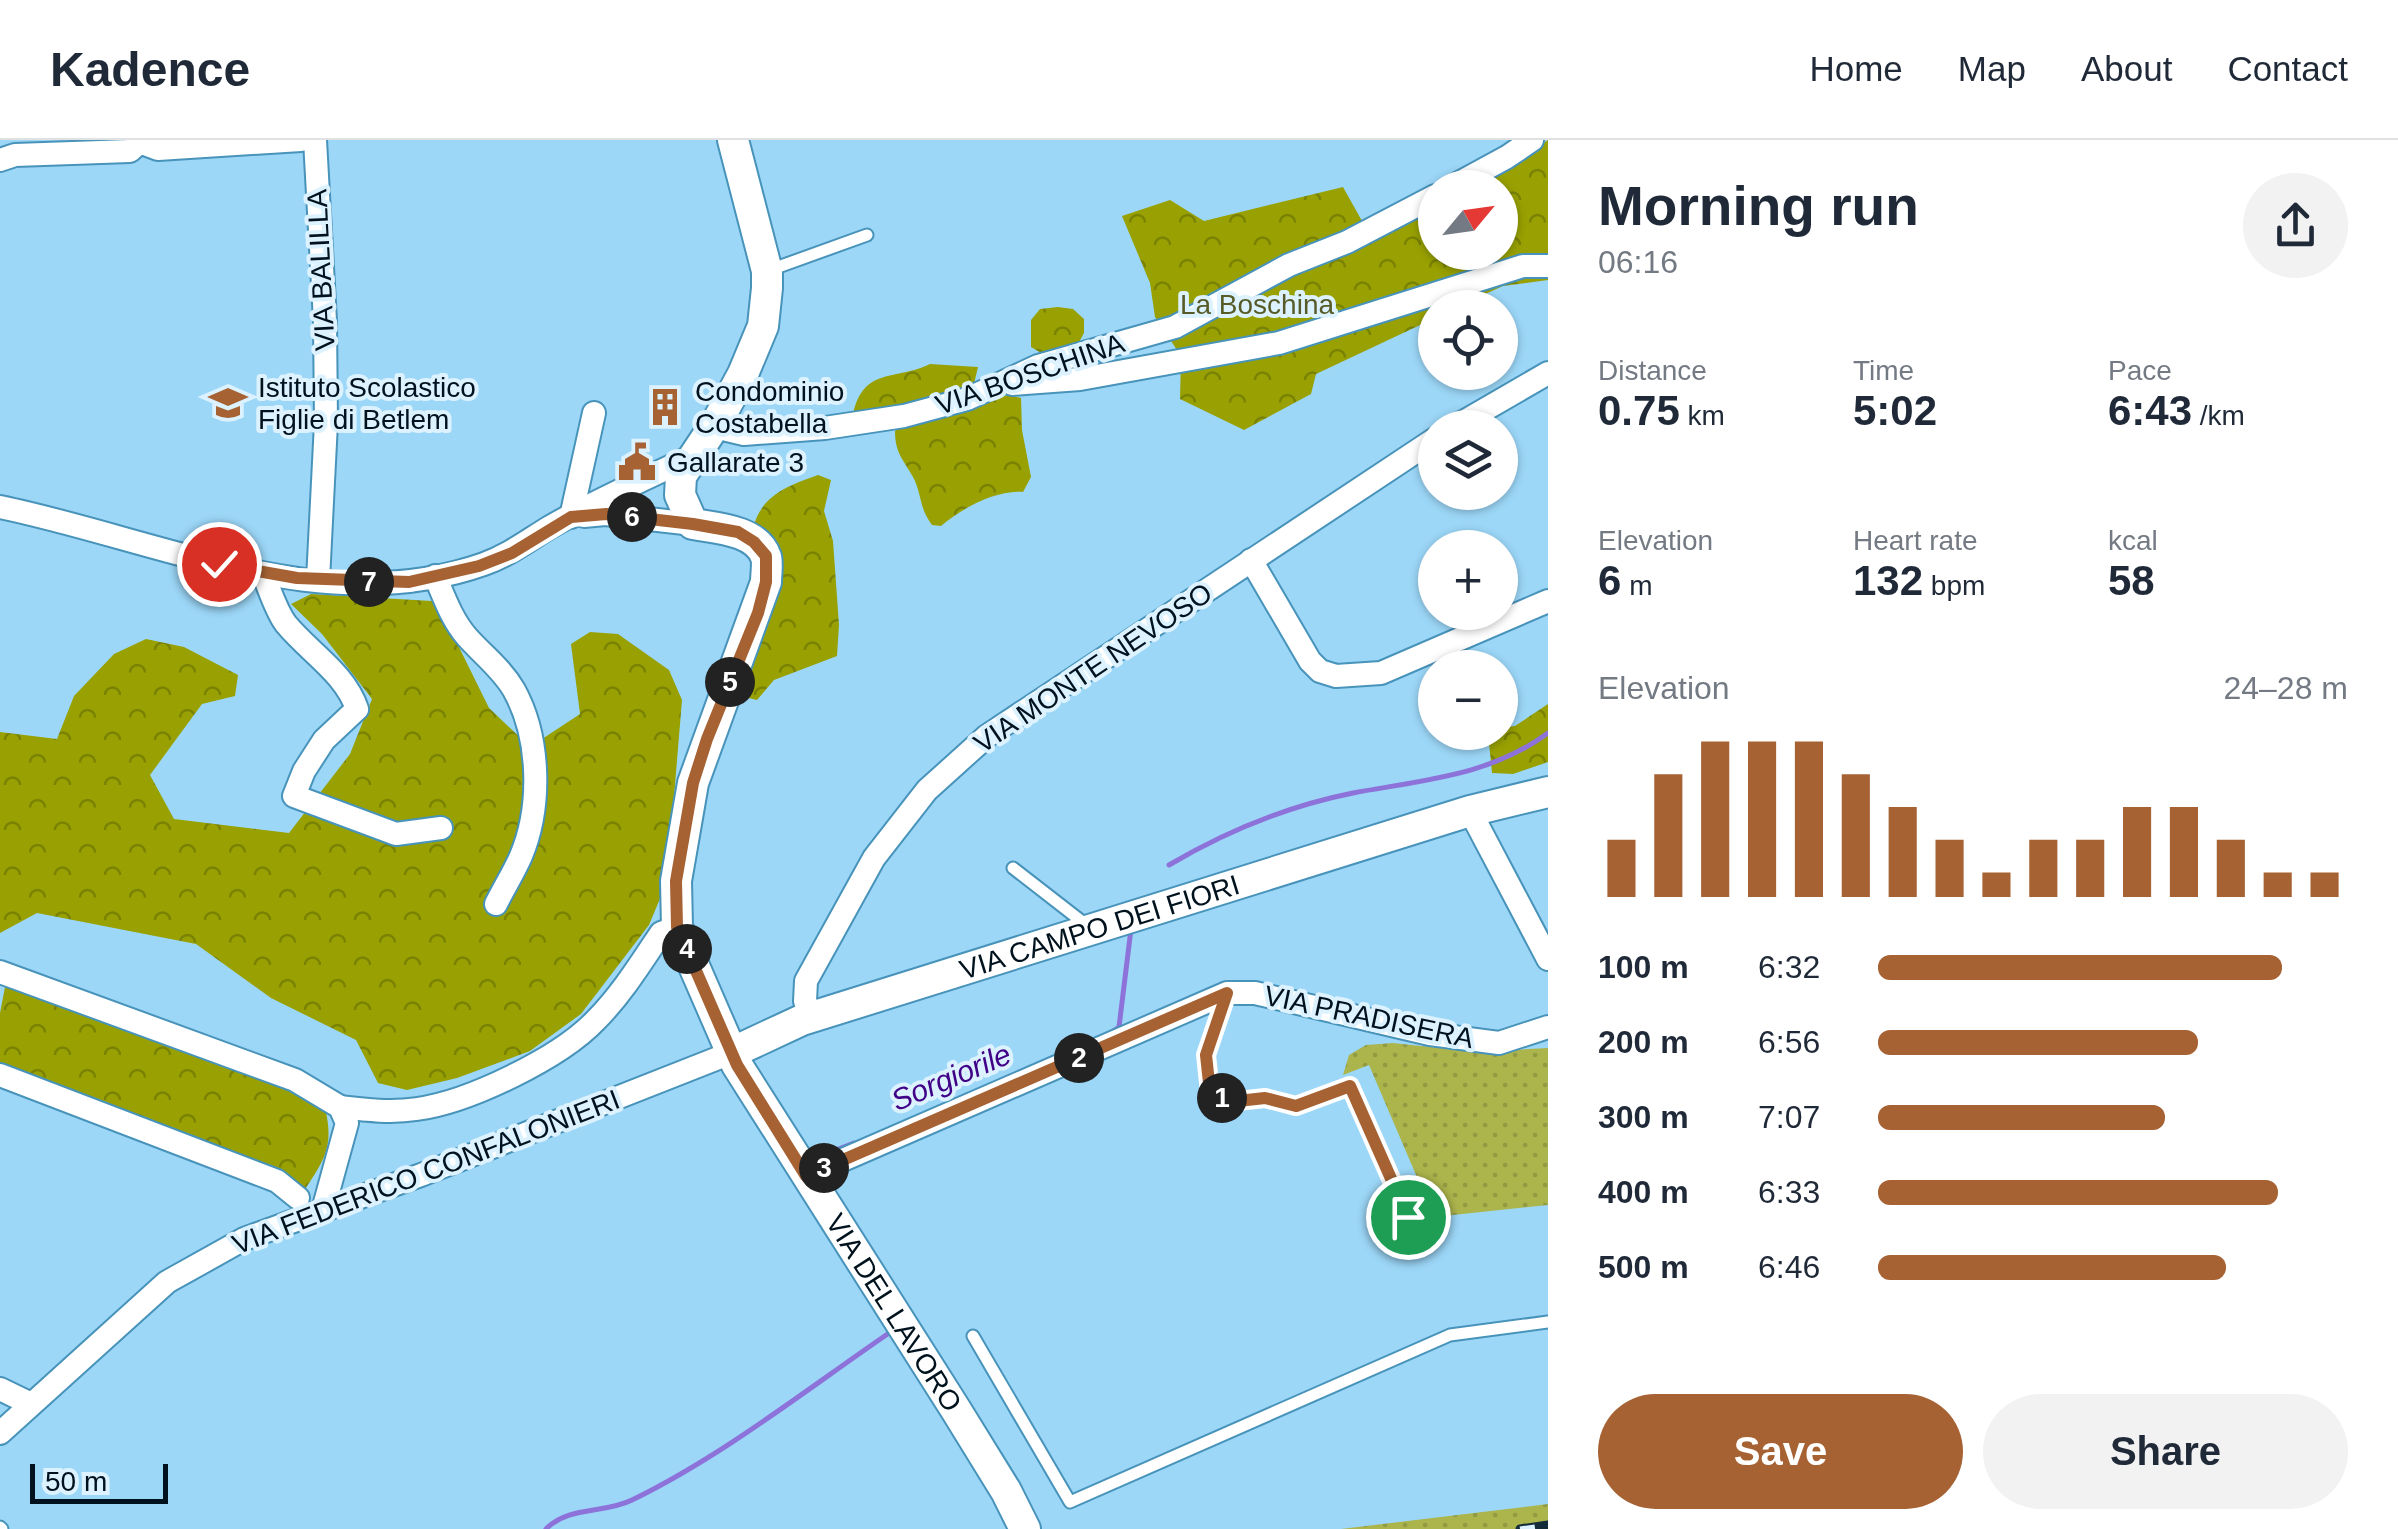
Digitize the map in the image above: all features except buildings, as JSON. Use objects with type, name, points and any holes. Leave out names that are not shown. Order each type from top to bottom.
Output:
[{"type":"street","points":[[0,160],[130,151],[142,141],[158,149],[301,140]]},
{"type":"street","name":"VIA BALILLA","points":[[315,140],[326,338],[318,580]]},
{"type":"street","points":[[693,524],[680,495],[681,476],[717,422],[763,326],[767,271],[733,140]]},
{"type":"street","points":[[1481,170],[1532,140]]},
{"type":"street","name":"VIA BOSCHINA","points":[[717,422],[727,430],[744,434],[825,428],[904,416],[967,399],[1038,366],[1175,328],[1289,266],[1347,242],[1418,205]]},
{"type":"street","points":[[995,386],[1080,379],[1280,344],[1524,266],[1548,266]]},
{"type":"street","points":[[1484,410],[1548,373]]},
{"type":"street","points":[[571,517],[594,413]]},
{"type":"street","name":"VIA MONTE NEVOSO","points":[[812,1018],[805,1001],[806,981],[874,858],[927,790],[987,736],[1418,450]]},
{"type":"street","points":[[0,507],[263,574],[409,582],[479,566],[512,553],[571,517],[693,456]]},
{"type":"street","points":[[571,517],[606,514],[693,524]]},
{"type":"street","name":"VIA DEL LAVORO","points":[[693,524],[738,532],[754,542],[766,556],[766,582],[758,613],[693,783],[676,881],[677,927],[731,1053],[956,1410],[1025,1529]]},
{"type":"street","points":[[1251,560],[1310,661],[1320,671],[1336,676],[1381,672],[1548,600]]},
{"type":"street","points":[[263,574],[284,622],[340,678],[357,709],[324,740],[294,796],[396,834],[441,828]]},
{"type":"street","points":[[435,576],[465,635],[513,688],[530,729],[535,766],[531,812],[522,853],[496,904]]},
{"type":"street","name":"VIA CAMPO DEI FIORI","points":[[1470,811],[1548,779]]},
{"type":"street","name":"VIA CAMPO DEI FIORI","points":[[731,1053],[812,1018],[1470,811],[1548,792]]},
{"type":"street","points":[[1470,811],[1548,959]]},
{"type":"street","points":[[0,972],[296,1080],[340,1108],[378,1112],[420,1109],[524,1072],[563,1048],[596,1020],[661,933],[677,927]]},
{"type":"street","name":"VIA PRADISERA","points":[[806,1176],[1227,993],[1255,993],[1430,1034],[1499,1043],[1548,1027]]},
{"type":"street","name":"VIA FEDERICO CONFALONIERI","points":[[0,1432],[167,1282],[244,1239],[731,1053]]},
{"type":"street","points":[[0,1074],[277,1182],[298,1198]]},
{"type":"street","points":[[322,1210],[347,1123],[340,1108]]},
{"type":"street","points":[[0,1389],[31,1404]]},
{"type":"lane","points":[[767,271],[867,234]]},
{"type":"lane","points":[[1013,868],[1093,930]]},
{"type":"lane","points":[[1227,993],[1206,1055],[1210,1092],[1229,1102],[1265,1098],[1296,1106],[1350,1086],[1408,1217]]},
{"type":"lane","points":[[973,1336],[1070,1502],[1450,1335],[1548,1322]]},
{"type":"green space","name":"La Boschina","points":[[1548,140],[1548,280],[1494,290],[1418,290],[1418,326],[1316,374],[1311,394],[1244,430],[1180,399],[1181,356],[1155,317],[1150,283],[1122,216],[1170,200],[1204,221],[1343,187],[1371,237],[1418,214],[1418,270],[1518,270],[1518,170],[1501,170]]},
{"type":"green space","points":[[1040,309],[1073,309],[1084,319],[1084,333],[1077,346],[1043,354],[1031,347],[1031,320]]},
{"type":"green space","points":[[930,364],[978,367],[974,384],[931,399],[853,414],[858,399],[873,382]]},
{"type":"green space","points":[[1008,395],[1021,398],[1022,430],[1031,477],[1023,492],[991,497],[941,526],[932,525],[898,450],[895,431],[901,425]]},
{"type":"green space","points":[[818,475],[831,480],[824,511],[833,541],[839,625],[837,656],[774,680],[757,700],[740,696],[782,572],[776,544],[754,525],[771,498]]},
{"type":"green space","points":[[311,594],[432,601],[489,708],[530,747],[580,714],[571,644],[590,632],[618,634],[669,670],[682,700],[667,882],[649,925],[581,1014],[530,1051],[457,1078],[407,1090],[378,1083],[356,1040],[271,998],[196,944],[37,913],[0,933],[0,732],[57,739],[74,696],[114,654],[146,639],[184,647],[238,675],[235,696],[202,704],[150,775],[174,819],[289,833],[350,754],[372,699],[322,634],[291,604]]},
{"type":"green space","points":[[1548,704],[1548,762],[1513,774],[1492,773],[1490,750],[1518,750],[1518,724]]},
{"type":"green space","points":[[5,987],[285,1087],[326,1112],[327,1146],[302,1194],[0,1068],[0,1013]]},
{"type":"green space","points":[[1393,1043],[1477,1052],[1548,1048],[1548,1205],[1434,1217],[1369,1065],[1343,1075],[1349,1055],[1366,1045]]},
{"type":"green space","points":[[1548,1504],[1548,1529],[1341,1529]]},
{"type":"waterway","name":"Sorgiorile","points":[[1169,865],[1235,831],[1281,813],[1329,798],[1479,767],[1503,759],[1548,733]]},
{"type":"waterway","name":"Sorgiorile","points":[[1112,1032],[1119,1027],[1131,929]]},
{"type":"waterway","name":"Sorgiorile","points":[[818,1157],[854,1143]]},
{"type":"waterway","name":"Sorgiorile","points":[[546,1529],[575,1513],[632,1500],[666,1482],[732,1442],[892,1331]]},
{"type":"railway","points":[[1520,1529],[1548,1525]]},
{"type":"place","name":"Istituto Scolastico Figlie di Betlem","points":[[228,403]]},
{"type":"place","name":"Condominio Costabella","points":[[665,407]]},
{"type":"place","name":"Gallarate 3","points":[[637,462]]},
{"type":"route","points":[[219,564],[297,578],[409,582],[479,566],[512,553],[571,517],[606,514],[738,532],[766,556],[766,582],[758,613],[693,783],[676,881],[677,927],[737,1065],[806,1176],[1227,993],[1206,1055],[1210,1092],[1229,1102],[1265,1098],[1296,1106],[1350,1086],[1408,1217]]}]
